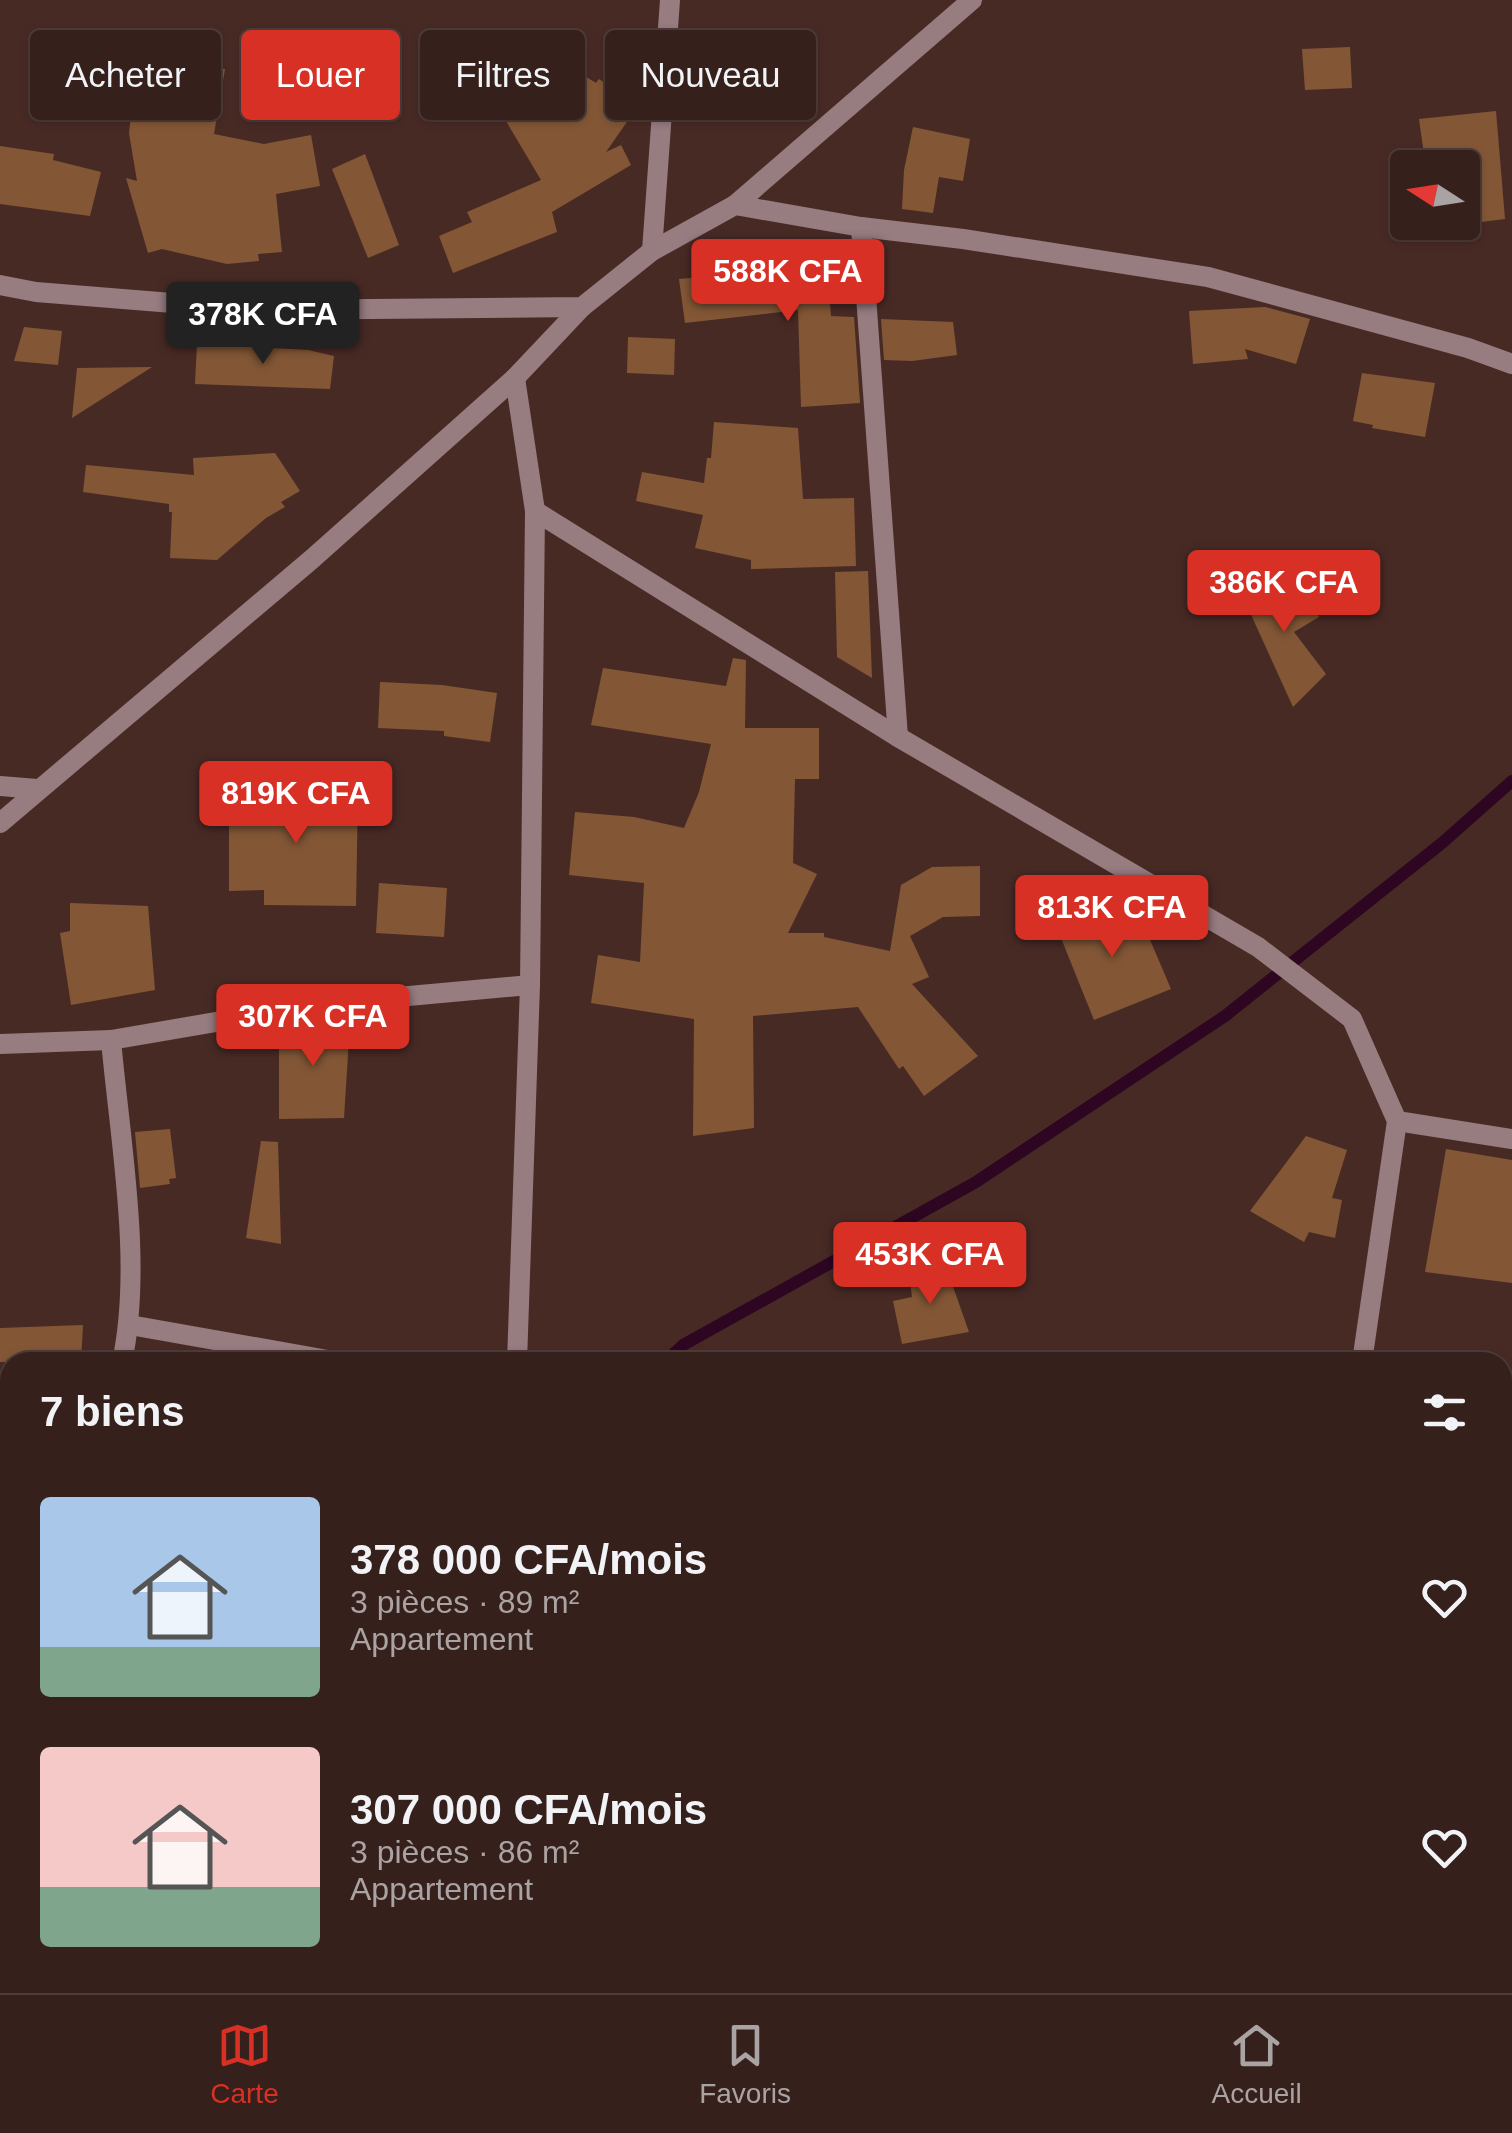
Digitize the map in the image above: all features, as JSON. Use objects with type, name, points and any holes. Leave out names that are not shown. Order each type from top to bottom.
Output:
[{"type":"street","points":[[652,251],[670,0]]},
{"type":"street","points":[[0,824],[37,788],[312,559],[515,378],[582,307],[652,251],[735,205],[972,0]]},
{"type":"street","points":[[735,205],[862,228],[963,239],[1208,277],[1468,348],[1512,364]]},
{"type":"street","points":[[862,228],[898,737]]},
{"type":"street","points":[[0,285],[36,292],[260,310],[582,307]]},
{"type":"street","points":[[515,378],[534,511],[530,985],[517,1352]]},
{"type":"street","points":[[534,511],[898,737],[1258,948],[1352,1019],[1397,1122],[1363,1352]]},
{"type":"street","points":[[0,786],[37,788]]},
{"type":"street","points":[[0,1044],[111,1040],[321,1004],[530,985]]},
{"type":"street","points":[[111,1040],[129,1243],[130,1325],[124,1352]]},
{"type":"street","points":[[1397,1122],[1512,1139]]},
{"type":"street","points":[[130,1325],[283,1352]]},
{"type":"building","points":[[1350,47],[1352,88],[1305,90],[1302,49]]},
{"type":"building","points":[[585,76],[596,83],[599,79],[605,83],[605,120],[628,120],[606,152],[621,145],[631,165],[552,212],[557,232],[453,273],[439,236],[472,222],[467,212],[541,180],[505,120],[585,120]]},
{"type":"building","points":[[1496,111],[1505,219],[1480,222],[1480,150],[1423,150],[1419,119]]},
{"type":"building","points":[[130,120],[216,120],[214,134],[264,144],[311,135],[320,186],[276,194],[282,252],[258,254],[259,261],[227,264],[162,249],[148,253],[126,178],[137,181]]},
{"type":"building","points":[[913,127],[970,139],[963,181],[939,177],[933,213],[902,209],[904,170]]},
{"type":"building","points":[[0,146],[54,154],[53,160],[101,172],[90,216],[0,204]]},
{"type":"building","points":[[365,154],[399,245],[368,258],[332,169]]},
{"type":"building","points":[[827,267],[831,316],[854,317],[860,403],[801,407],[798,310],[685,323],[679,279]]},
{"type":"building","points":[[1265,307],[1310,319],[1296,364],[1245,349],[1248,359],[1193,364],[1189,311]]},
{"type":"building","points":[[881,319],[953,322],[957,355],[884,360]]},
{"type":"building","points":[[24,327],[62,331],[58,365],[14,361]]},
{"type":"building","points":[[628,337],[675,339],[674,375],[627,373]]},
{"type":"building","points":[[197,344],[308,350],[334,356],[330,389],[195,384]]},
{"type":"building","points":[[152,367],[72,418],[77,368]]},
{"type":"building","points":[[1362,373],[1435,383],[1425,437],[1353,421]]},
{"type":"building","points":[[714,422],[798,428],[803,499],[854,498],[856,566],[751,569],[751,560],[695,548],[703,515],[636,501],[642,472],[704,483]]},
{"type":"building","points":[[275,453],[300,491],[281,502],[285,507],[266,518],[217,560],[170,558],[169,504],[83,492],[86,465],[194,475],[193,458]]},
{"type":"building","points":[[1245,568],[1270,602],[1302,587],[1319,617],[1294,632],[1326,674],[1293,707],[1233,575]]},
{"type":"building","points":[[868,571],[872,678],[837,657],[835,572]]},
{"type":"building","points":[[733,658],[746,660],[745,728],[819,728],[819,779],[795,779],[793,863],[817,874],[788,933],[824,933],[824,937],[890,951],[901,885],[932,867],[980,866],[980,916],[943,917],[910,936],[929,977],[912,984],[978,1056],[924,1096],[903,1066],[899,1069],[858,1007],[753,1016],[754,1128],[693,1136],[694,1019],[591,1003],[598,955],[640,962],[644,883],[569,875],[575,812],[634,817],[684,828],[699,792],[711,744],[591,725],[603,668],[726,686]]},
{"type":"building","points":[[380,682],[497,693],[490,742],[444,736],[444,731],[378,728]]},
{"type":"building","points":[[256,784],[358,791],[356,906],[264,905],[264,890],[229,891],[229,800],[256,800]]},
{"type":"building","points":[[379,883],[447,888],[444,937],[376,933]]},
{"type":"building","points":[[1097,900],[1145,928],[1171,989],[1094,1020],[1059,933]]},
{"type":"building","points":[[70,903],[148,906],[155,990],[71,1005],[60,933],[70,931]]},
{"type":"building","points":[[341,1017],[341,1023],[350,1023],[344,1118],[279,1119],[279,1025]]},
{"type":"building","points":[[170,1129],[176,1178],[169,1179],[170,1184],[140,1188],[135,1132]]},
{"type":"building","points":[[1306,1136],[1347,1150],[1332,1198],[1342,1200],[1335,1238],[1309,1232],[1304,1242],[1250,1211]]},
{"type":"building","points":[[261,1141],[278,1142],[281,1244],[246,1238]]},
{"type":"building","points":[[1446,1149],[1512,1160],[1512,1283],[1425,1272]]},
{"type":"building","points":[[944,1261],[969,1332],[902,1344],[893,1301],[912,1297],[909,1273]]},
{"type":"building","points":[[83,1325],[82,1352],[0,1352],[0,1328]]},
{"type":"waterway","points":[[676,1352],[976,1182],[1225,1016],[1442,843],[1512,781]]}]
